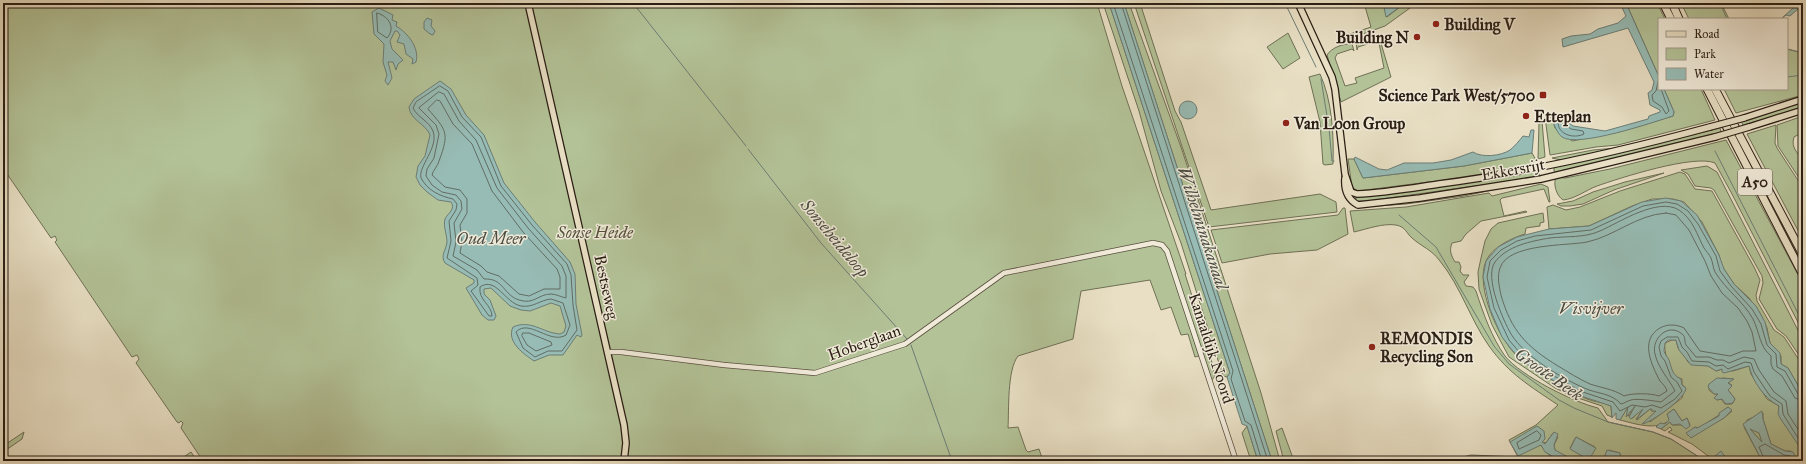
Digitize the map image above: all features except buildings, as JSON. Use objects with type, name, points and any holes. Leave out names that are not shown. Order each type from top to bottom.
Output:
[{"type":"highway","points":[[1663,3],[1670,18]]},
{"type":"highway","points":[[1672,3],[1679,18]]},
{"type":"highway","name":"A50","points":[[1708,90],[1803,275]]},
{"type":"highway","name":"A50","points":[[1716,90],[1803,255]]},
{"type":"main road","name":"Bestseweg","points":[[528,3],[624,425],[626,443],[624,461]]},
{"type":"main road","name":"Ekkersrijt","points":[[1298,3],[1332,77],[1335,89],[1346,194],[1352,202],[1358,205],[1428,197],[1541,179],[1715,137],[1803,110]]},
{"type":"main road","name":"Ekkersrijt","points":[[1345,174],[1351,192],[1362,194],[1465,181],[1549,166],[1625,150],[1744,118],[1803,99]]},
{"type":"street","name":"Hoberglaan","points":[[608,352],[815,373],[905,344],[1004,273],[1153,243],[1162,245]]},
{"type":"street","name":"Kanaaldijk Noord","points":[[1162,245],[1167,251],[1236,461]]},
{"type":"green space","name":"Sonse Heide","points":[[3,3],[1097,3],[1122,86],[1186,274],[1208,346],[1215,376],[1211,381],[1186,315],[1199,356],[1195,357],[1188,334],[1181,335],[1171,307],[1161,310],[1150,280],[1081,291],[1073,339],[1018,356],[1014,362],[1010,380],[1008,428],[1018,427],[1026,450],[1028,452],[1039,449],[1043,461],[203,461],[181,428],[183,423],[181,421],[179,423],[177,422],[136,363],[139,359],[137,355],[132,357],[55,242],[57,240],[55,236],[51,238],[3,168]]},
{"type":"green space","points":[[1103,3],[1109,3],[1230,373],[1227,377],[1223,376],[1181,243],[1161,191],[1139,111]]},
{"type":"green space","points":[[1124,3],[1129,3],[1182,150],[1261,393],[1280,461],[1272,461]]},
{"type":"green space","points":[[1134,3],[1140,3],[1175,111],[1181,122],[1211,210],[1320,194],[1336,202],[1337,212],[1209,227]]},
{"type":"green space","points":[[1364,3],[1383,3],[1387,17],[1405,3],[1417,3],[1385,26],[1349,39],[1347,35],[1371,27]]},
{"type":"green space","points":[[1626,3],[1657,3],[1664,18],[1658,18],[1658,75]]},
{"type":"green space","points":[[1681,3],[1721,3],[1728,18],[1688,18]]},
{"type":"green space","points":[[1288,33],[1300,58],[1283,69],[1267,47]]},
{"type":"green space","points":[[1371,35],[1376,36],[1380,40],[1391,77],[1341,102],[1327,55],[1331,50],[1338,46],[1352,44],[1354,51],[1352,49],[1337,54],[1335,58],[1345,86],[1357,83],[1355,78],[1384,68],[1379,43],[1375,44],[1374,42],[1358,47],[1357,50],[1356,41]]},
{"type":"green space","points":[[1788,49],[1803,53],[1803,95],[1736,113],[1724,90],[1788,90]]},
{"type":"green space","points":[[1320,74],[1330,106],[1333,141],[1333,164],[1325,165],[1323,164],[1320,122],[1309,77]]},
{"type":"green space","points":[[1664,90],[1701,90],[1715,120],[1618,145],[1596,147],[1550,155],[1545,117],[1552,118],[1555,128],[1572,141],[1619,132],[1673,116],[1674,112]]},
{"type":"green space","points":[[1710,90],[1714,90],[1803,260],[1803,268]]},
{"type":"green space","points":[[1803,102],[1803,108],[1743,125],[1741,121]]},
{"type":"green space","points":[[1803,116],[1803,132],[1794,137],[1793,145],[1804,166],[1803,184],[1778,146],[1777,125]]},
{"type":"green space","points":[[1542,121],[1545,157],[1538,159],[1539,123]]},
{"type":"green space","points":[[1776,125],[1775,143],[1777,148],[1803,188],[1803,240],[1747,134]]},
{"type":"green space","points":[[1720,128],[1721,132],[1688,142],[1556,173],[1554,171],[1554,166]]},
{"type":"green space","points":[[1726,140],[1803,284],[1803,332],[1715,163],[1705,161],[1691,162],[1657,168],[1597,186],[1576,196],[1563,200],[1556,189],[1556,177],[1565,178],[1610,169]]},
{"type":"green space","points":[[1616,148],[1561,160],[1552,158],[1593,150]]},
{"type":"green space","points":[[1532,153],[1536,160],[1523,170],[1358,191],[1352,187],[1348,159],[1354,159],[1363,178],[1464,166]]},
{"type":"green space","points":[[1707,166],[1717,172],[1803,340],[1803,361],[1786,336],[1777,329],[1759,299],[1763,283],[1762,276],[1714,190],[1711,188],[1695,186],[1688,174],[1681,170]]},
{"type":"green space","points":[[1538,169],[1540,177],[1367,201],[1357,201],[1355,199],[1358,197]]},
{"type":"green space","points":[[1680,172],[1685,174],[1695,189],[1712,191],[1760,280],[1756,295],[1757,301],[1774,330],[1784,337],[1803,366],[1803,394],[1788,368],[1781,364],[1781,356],[1770,343],[1767,328],[1760,313],[1749,298],[1734,284],[1722,266],[1719,255],[1702,222],[1684,202],[1673,199],[1652,199],[1632,206],[1589,226],[1549,229],[1547,207],[1553,205],[1566,210],[1580,207],[1620,191]]},
{"type":"green space","points":[[1664,173],[1614,190],[1583,204],[1561,206],[1557,204],[1573,201],[1593,192],[1625,182]]},
{"type":"green space","points":[[1539,180],[1464,196],[1406,204],[1363,207]]},
{"type":"green space","points":[[1541,184],[1548,187],[1550,202],[1544,189],[1502,198],[1500,200],[1504,216],[1527,212],[1481,221],[1466,234],[1461,241],[1452,243],[1451,246],[1452,255],[1455,262],[1459,262],[1461,267],[1460,271],[1463,275],[1469,275],[1464,282],[1466,286],[1473,287],[1476,291],[1492,333],[1505,356],[1523,372],[1535,380],[1575,400],[1598,408],[1608,422],[1653,432],[1671,439],[1705,461],[1651,461],[1634,459],[1621,461],[1620,453],[1609,450],[1604,458],[1609,461],[1575,461],[1555,451],[1554,445],[1558,437],[1553,433],[1546,443],[1542,442],[1538,444],[1543,447],[1550,456],[1561,461],[1447,461],[1471,455],[1518,457],[1509,440],[1536,425],[1558,405],[1520,379],[1497,356],[1482,336],[1454,281],[1440,261],[1433,254],[1412,238],[1404,229],[1396,225],[1380,226],[1354,232],[1350,211],[1406,207],[1489,193],[1492,196]],"holes":[[[1576,437],[1595,447],[1588,460],[1570,448]]]},
{"type":"green space","points":[[1343,208],[1345,208],[1348,234],[1317,250],[1270,254],[1222,263],[1211,230],[1338,215]]},
{"type":"green space","points":[[1543,213],[1544,222],[1540,223],[1540,226],[1526,228],[1525,234],[1498,247],[1486,261],[1483,272],[1486,297],[1490,311],[1503,337],[1517,356],[1541,373],[1571,391],[1587,399],[1611,406],[1612,417],[1607,415],[1602,406],[1572,396],[1555,388],[1509,357],[1492,325],[1479,289],[1478,272],[1485,241],[1491,229],[1498,223]]},
{"type":"green space","points":[[1676,340],[1678,348],[1688,362],[1708,366],[1717,371],[1722,369],[1733,371],[1749,366],[1751,374],[1767,399],[1779,406],[1783,420],[1799,446],[1803,461],[1793,461],[1791,451],[1785,451],[1771,444],[1763,419],[1763,413],[1747,420],[1744,427],[1762,461],[1728,461],[1724,455],[1715,456],[1721,461],[1715,461],[1692,444],[1668,432],[1672,430],[1670,427],[1665,431],[1661,429],[1670,422],[1672,425],[1690,425],[1687,418],[1682,421],[1674,409],[1667,414],[1670,420],[1659,425],[1646,426],[1620,420],[1627,408],[1628,416],[1636,406],[1629,417],[1633,418],[1641,409],[1643,409],[1636,419],[1637,420],[1652,409],[1652,411],[1656,411],[1651,416],[1650,422],[1682,398],[1685,387],[1682,385],[1682,379],[1676,377],[1671,371],[1666,355],[1665,343]],"holes":[[[1723,378],[1733,379],[1728,383],[1732,385],[1728,390],[1735,399],[1732,404],[1725,404],[1721,399],[1717,400],[1718,394],[1714,394],[1709,390],[1709,385]],[[1728,407],[1732,411],[1724,418],[1687,435],[1695,427],[1699,428],[1719,415]]]},
{"type":"green space","points":[[1247,426],[1258,461],[1251,461],[1242,433]]},
{"type":"green space","points":[[1282,428],[1294,461],[1284,461],[1276,431]]},
{"type":"green space","points":[[1750,429],[1759,433],[1762,442]]},
{"type":"green space","points":[[24,432],[22,439],[3,452],[3,446]]},
{"type":"green space","points":[[191,452],[197,461],[178,461]]},
{"type":"water","points":[[1109,3],[1124,3],[1272,461],[1258,461],[1247,426],[1242,424],[1227,377],[1230,373]]},
{"type":"water","points":[[1383,3],[1405,3],[1386,17]]},
{"type":"water","points":[[1620,3],[1626,3],[1658,75],[1658,90],[1664,90],[1674,112],[1673,116],[1599,137],[1571,140],[1562,137],[1555,126],[1552,118],[1553,116],[1562,117],[1573,126],[1605,131],[1648,119],[1649,116],[1660,112],[1660,110],[1650,105],[1648,93],[1652,90],[1654,82],[1628,28],[1563,47],[1562,39],[1571,36],[1590,34],[1598,29],[1618,23],[1626,16]]},
{"type":"water","points":[[1794,7],[1801,8],[1803,13],[1798,9],[1790,16],[1786,15],[1782,18]]},
{"type":"water","points":[[379,8],[393,15],[392,20],[397,22],[396,26],[412,41],[417,57],[416,62],[412,64],[413,59],[406,54],[404,44],[397,42],[400,35],[397,31],[395,31],[390,41],[392,49],[403,60],[398,64],[396,70],[393,62],[388,62],[392,78],[388,85],[385,81],[387,75],[383,62],[384,44],[374,34],[372,12]]},
{"type":"water","points":[[427,18],[432,20],[431,26],[435,31],[433,35],[424,29],[424,22]]},
{"type":"water","name":"Oud Meer","points":[[440,81],[451,89],[466,115],[484,135],[504,183],[535,222],[570,262],[575,274],[576,304],[582,335],[581,337],[577,335],[563,355],[549,355],[534,361],[517,347],[512,338],[511,332],[513,327],[519,325],[531,325],[554,333],[560,334],[564,332],[566,326],[560,306],[551,303],[530,311],[521,310],[510,306],[491,288],[484,289],[484,294],[490,300],[496,316],[494,320],[488,320],[482,315],[466,288],[474,283],[474,280],[445,263],[443,255],[447,242],[445,219],[453,207],[451,202],[438,200],[427,192],[420,185],[416,177],[418,166],[425,156],[430,135],[412,115],[409,107],[414,99]]},
{"type":"water","points":[[1188,101],[1194,104],[1197,110],[1194,116],[1188,119],[1182,116],[1179,110],[1182,104]]},
{"type":"water","points":[[1531,130],[1534,130],[1532,153],[1464,166],[1363,178],[1354,159],[1355,157],[1379,169],[1387,170],[1404,163],[1433,163],[1451,160],[1473,152],[1486,156],[1497,155],[1510,150],[1523,136],[1529,137]]},
{"type":"water","name":"Visvijver","points":[[1666,198],[1681,201],[1697,215],[1719,255],[1724,269],[1734,284],[1756,306],[1765,322],[1770,343],[1780,353],[1781,364],[1788,368],[1803,394],[1803,452],[1780,418],[1778,413],[1779,406],[1769,399],[1756,384],[1749,366],[1724,373],[1722,372],[1722,369],[1716,371],[1708,366],[1691,365],[1679,350],[1676,340],[1668,340],[1665,343],[1664,352],[1669,359],[1674,374],[1681,379],[1682,385],[1686,388],[1674,404],[1653,419],[1642,424],[1656,411],[1651,411],[1652,409],[1650,409],[1636,420],[1643,409],[1631,419],[1629,417],[1635,406],[1626,417],[1628,407],[1620,420],[1616,419],[1616,413],[1612,418],[1611,406],[1575,394],[1528,365],[1512,350],[1502,337],[1490,309],[1483,277],[1486,261],[1498,247],[1517,237],[1549,229],[1589,226],[1642,202]]},
{"type":"water","points":[[1717,378],[1734,379],[1728,383],[1732,386],[1728,390],[1735,399],[1733,403],[1726,404],[1722,399],[1717,400],[1714,398],[1718,394],[1714,394],[1708,387],[1709,384]]},
{"type":"water","points":[[1728,407],[1732,410],[1724,418],[1691,438],[1686,433],[1695,427],[1697,428],[1719,416],[1719,413]]},
{"type":"water","points":[[1674,409],[1682,421],[1687,418],[1690,426],[1686,429],[1680,424],[1672,425],[1670,422],[1661,429],[1656,427],[1660,423],[1665,424],[1669,420],[1667,414]]},
{"type":"water","points":[[1762,411],[1771,444],[1785,451],[1793,452],[1796,458],[1794,460],[1762,461],[1743,424]],"holes":[[[1750,429],[1759,433],[1762,442]]]},
{"type":"water","points":[[1537,426],[1544,431],[1545,439],[1542,442],[1545,444],[1554,432],[1558,434],[1554,445],[1555,450],[1575,461],[1561,461],[1545,452],[1541,445],[1518,456],[1510,442]]},
{"type":"water","points":[[1576,437],[1596,448],[1589,460],[1570,449]]},
{"type":"water","points":[[1607,450],[1620,453],[1621,461],[1609,461],[1604,458]]},
{"type":"water","points":[[1721,451],[1728,461],[1721,461],[1715,456]]},
{"type":"waterway","name":"Sonseheideloop","points":[[633,3],[746,146]]},
{"type":"waterway","name":"Groote Beek","points":[[1285,3],[1316,67]]},
{"type":"waterway","points":[[1720,3],[1727,18]]},
{"type":"waterway","points":[[1788,49],[1803,53]]},
{"type":"waterway","points":[[1788,77],[1803,75]]},
{"type":"waterway","name":"Groote Beek","points":[[1321,79],[1329,128],[1332,161],[1334,161]]},
{"type":"waterway","name":"Sonseheideloop","points":[[748,149],[821,243],[907,339]]},
{"type":"waterway","points":[[1715,151],[1803,323]]},
{"type":"waterway","name":"Groote Beek","points":[[1399,215],[1436,247],[1494,346],[1509,364],[1559,400],[1574,408],[1608,422],[1653,432],[1671,439],[1705,461]]},
{"type":"waterway","name":"Sonseheideloop","points":[[911,345],[952,461]]},
{"type":"place","name":"Building V","points":[[1436,24]]},
{"type":"place","name":"Building N","points":[[1417,37]]},
{"type":"place","name":"Science Park West/5700","points":[[1543,95]]},
{"type":"place","name":"Etteplan","points":[[1526,116]]},
{"type":"place","name":"Van Loon Group","points":[[1286,123]]},
{"type":"place","name":"REMONDIS Recycling Son","points":[[1372,347]]},
{"type":"water label","name":"Wilhelminakanaal","points":[[1203,228]]}]
